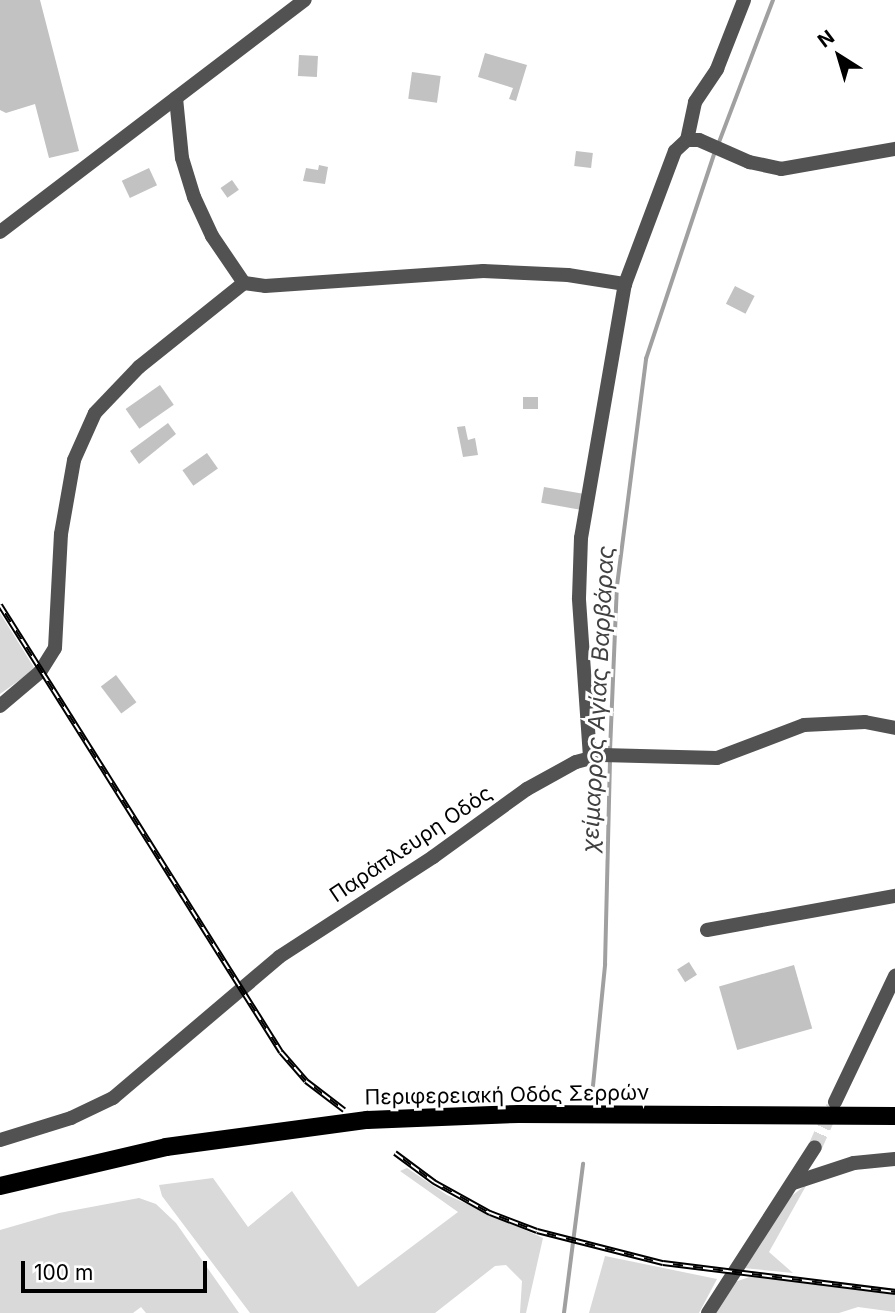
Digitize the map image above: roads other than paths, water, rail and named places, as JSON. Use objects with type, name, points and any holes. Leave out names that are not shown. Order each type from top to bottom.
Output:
[{"type":"main road","name":"Περιφερειακή Οδός Σερρών","points":[[0,1186],[166,1147],[367,1120],[531,1114],[895,1116]]},
{"type":"street","points":[[0,232],[305,0]]},
{"type":"street","points":[[596,756],[579,567],[625,284],[671,161],[693,140],[695,102],[717,69],[744,0]]},
{"type":"street","points":[[177,98],[178,135],[194,197],[212,236],[244,284]]},
{"type":"street","points":[[693,140],[733,156],[781,169],[895,149]]},
{"type":"street","points":[[0,706],[40,672],[55,648],[61,534],[74,460],[95,413],[139,367],[244,284],[265,286],[483,271],[568,275],[625,284]]},
{"type":"street","name":"Παράπλευρη Οδός","points":[[0,1140],[71,1118],[113,1098],[279,957],[433,857],[535,784],[596,756],[638,755],[679,761],[718,758],[804,725],[865,722],[895,728]]},
{"type":"street","points":[[707,930],[895,896]]},
{"type":"street","points":[[835,1102],[895,976]]},
{"type":"street","points":[[708,1313],[815,1147]]},
{"type":"street","points":[[793,1183],[854,1163],[895,1159]]},
{"type":"waterway","name":"χείμαρρος Αγίας Βαρβάρας","points":[[718,145],[773,0]]},
{"type":"waterway","name":"χείμαρρος Αγίας Βαρβάρας","points":[[610,751],[617,586],[646,359],[715,152]]},
{"type":"waterway","name":"χείμαρρος Αγίας Βαρβάρας","points":[[593,1086],[605,965],[610,758]]},
{"type":"waterway","name":"χείμαρρος Αγίας Βαρβάρας","points":[[564,1313],[583,1164]]},
{"type":"tunnel","points":[[815,1147],[833,1107]]},
{"type":"railway","points":[[0,605],[281,1052],[306,1081],[344,1110]]},
{"type":"railway","points":[[395,1153],[434,1182],[490,1213],[537,1231],[663,1263],[895,1292]]}]
